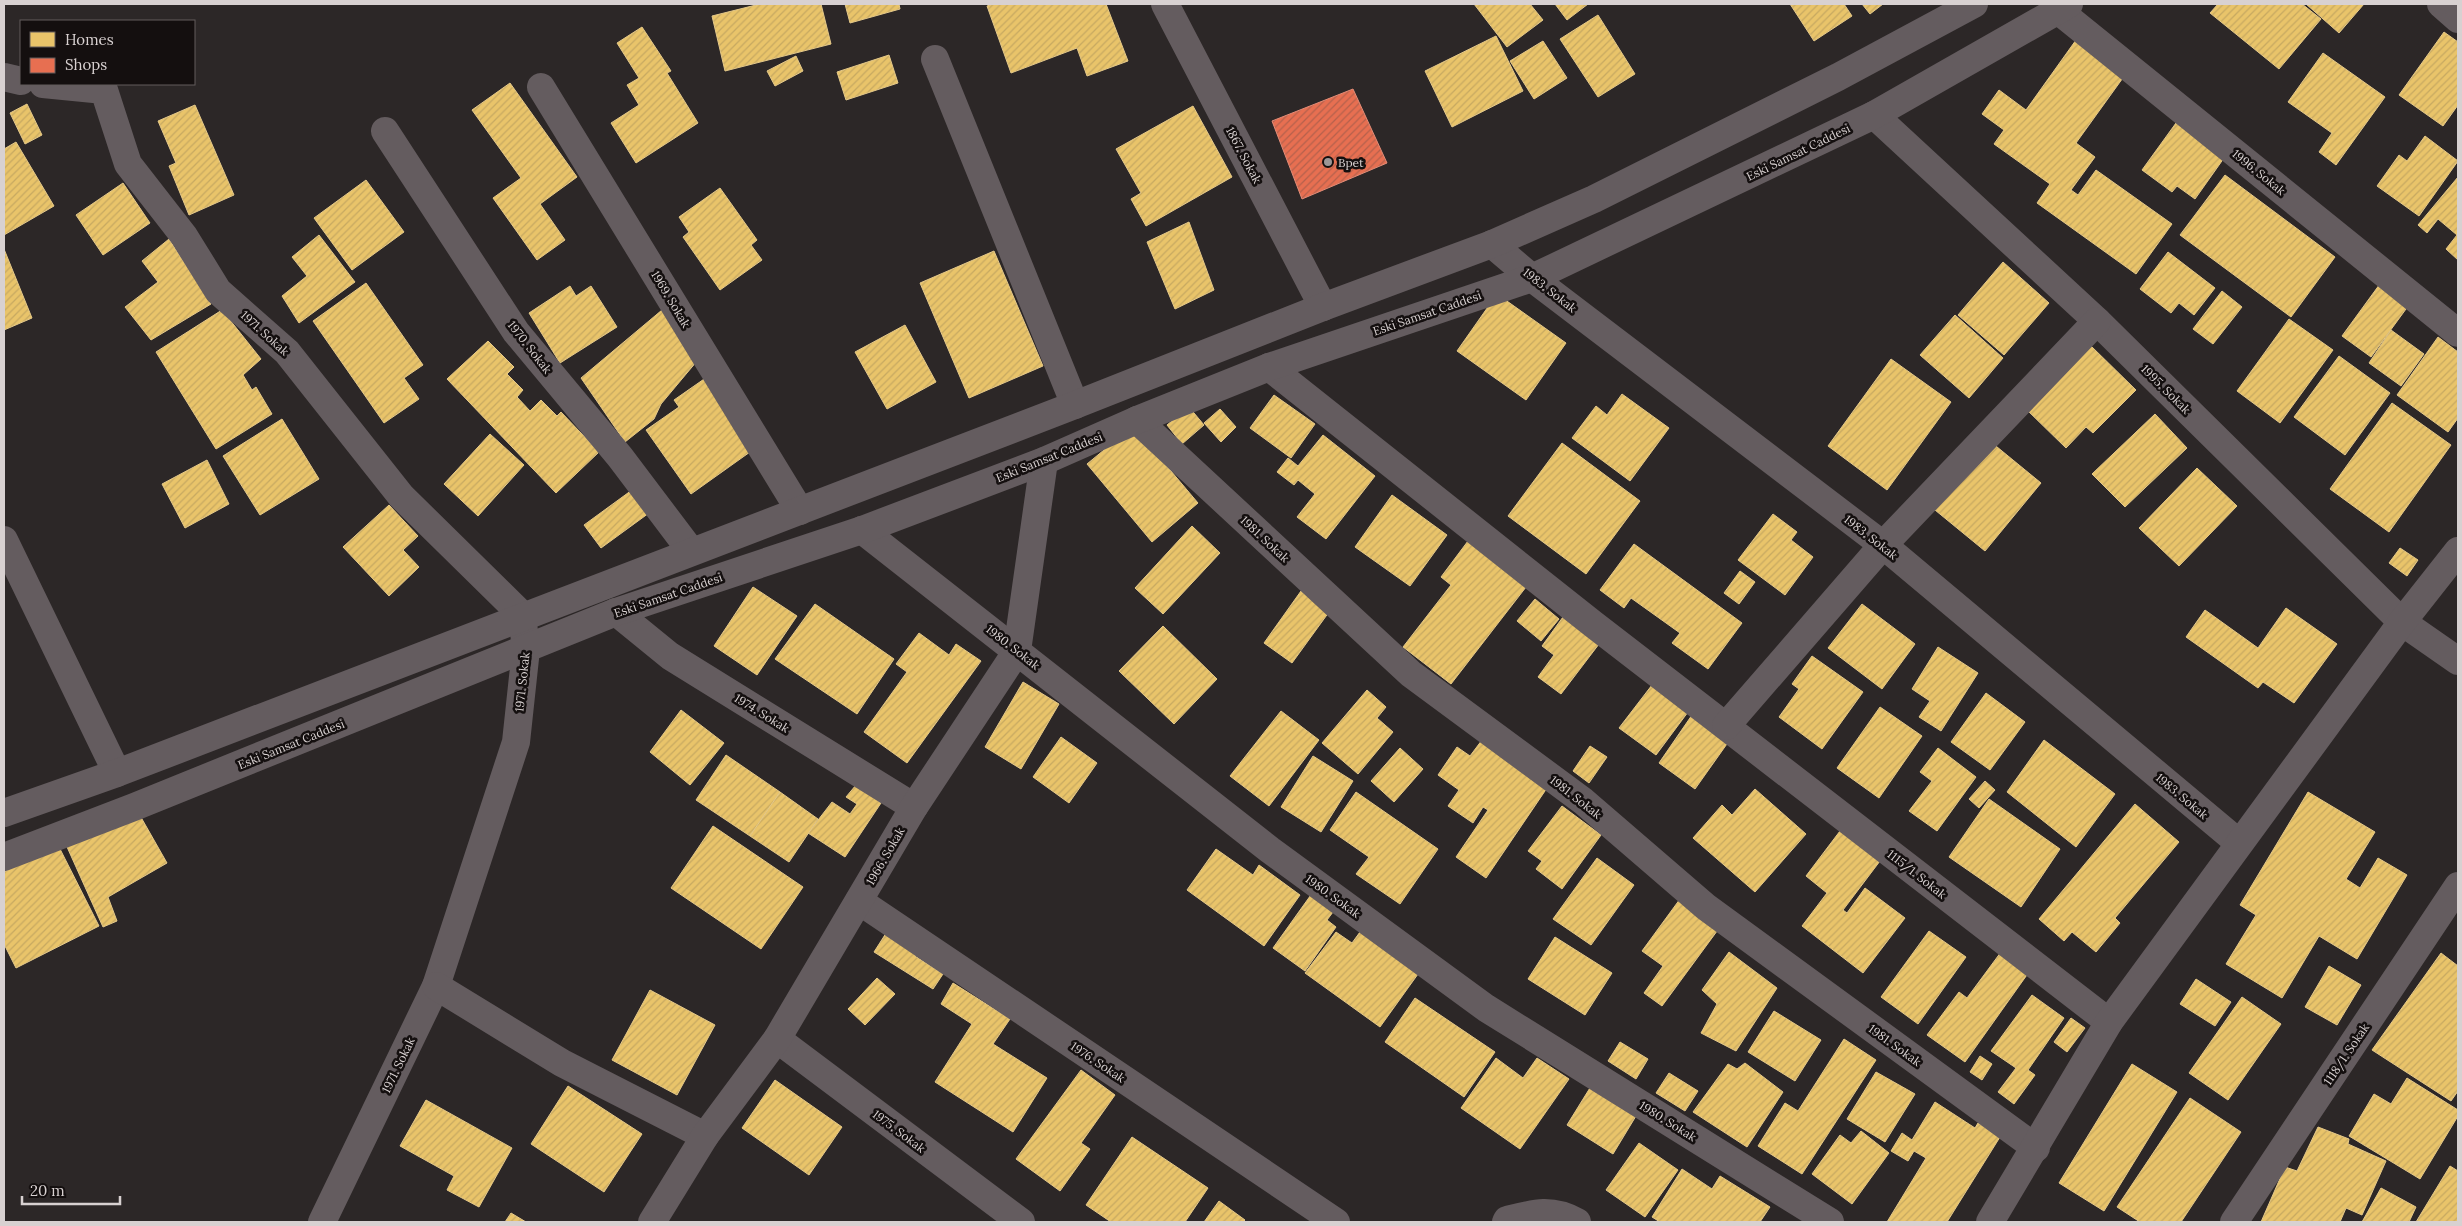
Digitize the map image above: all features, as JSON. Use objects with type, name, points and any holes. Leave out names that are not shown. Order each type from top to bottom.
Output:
[{"type":"street","name":"1867. Sokak","points":[[1165,4],[1324,307]]},
{"type":"street","points":[[4,814],[117,773],[522,615],[800,511],[1324,307],[1492,244],[1594,199],[1760,117],[1974,4]]},
{"type":"street","points":[[2441,4],[2458,19]]},
{"type":"street","name":"Eski Samsat Caddesi","points":[[4,857],[134,808],[616,612],[862,530],[1044,461],[1137,420],[1269,367],[1532,278],[1874,115],[2064,7]]},
{"type":"street","name":"1996. Sokak","points":[[2064,7],[2458,333]]},
{"type":"street","points":[[935,59],[1075,405]]},
{"type":"street","points":[[4,77],[20,81]]},
{"type":"street","name":"1971. Sokak","points":[[54,85],[104,90],[128,164],[184,236],[218,291],[287,352],[401,496],[522,615],[526,649],[516,742],[436,986],[322,1222]]},
{"type":"street","name":"1969. Sokak","points":[[541,87],[800,511]]},
{"type":"street","name":"1995. Sokak","points":[[1874,115],[2097,321],[2402,622],[2458,661]]},
{"type":"street","name":"1970. Sokak","points":[[386,131],[516,332],[620,457],[691,551]]},
{"type":"street","name":"1983. Sokak","points":[[1492,244],[1532,278],[1883,544],[2239,843]]},
{"type":"street","points":[[1726,726],[1883,544],[2097,321]]},
{"type":"street","name":"1115/1. Sokak","points":[[1269,367],[1726,726],[2109,1022]]},
{"type":"street","name":"1981. Sokak","points":[[1137,420],[1411,674],[1583,801],[1706,907],[2036,1148]]},
{"type":"street","name":"1966. Sokak","points":[[652,1222],[705,1136],[777,1039],[914,807],[1017,651],[1044,461]]},
{"type":"street","name":"1980. Sokak","points":[[862,530],[1270,850],[1486,1008],[1830,1222]]},
{"type":"street","points":[[4,540],[117,773]]},
{"type":"street","points":[[1990,1222],[2036,1148],[2109,1022],[2402,622],[2458,551]]},
{"type":"street","name":"1974. Sokak","points":[[616,612],[670,656],[914,807]]},
{"type":"street","name":"1118/1. Sokak","points":[[2234,1222],[2458,886]]},
{"type":"street","name":"1976. Sokak","points":[[859,902],[1336,1222]]},
{"type":"street","points":[[436,986],[562,1063],[705,1136]]},
{"type":"street","name":"1975. Sokak","points":[[777,1039],[1021,1222]]},
{"type":"street","points":[[1506,1222],[1535,1212],[1563,1214],[1577,1222]]},
{"type":"building: Homes","points":[[760,4],[821,4],[831,44],[725,71],[712,16]]},
{"type":"building: Homes","points":[[845,4],[899,4],[900,9],[850,23]]},
{"type":"building: Homes","points":[[993,4],[1106,4],[1128,61],[1087,76],[1077,48],[1011,73],[987,6]]},
{"type":"building: Homes","points":[[1474,4],[1530,4],[1543,20],[1507,47]]},
{"type":"building: Homes","points":[[1555,4],[1588,4],[1567,20]]},
{"type":"building: Homes","points":[[1790,4],[1844,4],[1852,16],[1814,41]]},
{"type":"building: Homes","points":[[1862,4],[1883,4],[1870,14]]},
{"type":"building: Homes","points":[[2218,4],[2302,4],[2321,19],[2279,69],[2210,13]]},
{"type":"building: Homes","points":[[2306,4],[2364,4],[2339,33]]},
{"type":"building: Homes","points":[[1598,15],[1635,74],[1598,97],[1560,39]]},
{"type":"building: Homes","points":[[642,27],[671,71],[667,73],[698,123],[636,163],[611,123],[639,105],[627,85],[639,78],[617,43]]},
{"type":"building: Homes","points":[[2444,32],[2458,42],[2458,105],[2443,126],[2399,95]]},
{"type":"building: Homes","points":[[1496,36],[1523,91],[1452,127],[1425,71]]},
{"type":"building: Homes","points":[[2076,40],[2125,75],[2076,143],[2095,157],[2071,190],[2078,195],[2096,170],[2172,224],[2136,274],[2037,203],[2050,184],[1994,144],[2004,130],[1982,114],[1999,90],[2026,110]]},
{"type":"building: Homes","points":[[1543,41],[1567,78],[1534,99],[1510,61]]},
{"type":"building: Homes","points":[[2323,53],[2385,97],[2336,165],[2319,152],[2332,133],[2288,102]]},
{"type":"building: Homes","points":[[889,55],[898,83],[846,100],[837,72]]},
{"type":"building: Homes","points":[[796,56],[803,71],[775,86],[767,71]]},
{"type":"building: Homes","points":[[510,83],[577,177],[540,204],[565,240],[537,260],[493,198],[521,178],[472,110]]},
{"type":"building: Homes","points":[[27,104],[42,135],[25,144],[10,113]]},
{"type":"building: Homes","points":[[195,105],[234,195],[189,215],[169,166],[176,163],[158,121]]},
{"type":"building: Homes","points":[[1193,106],[1232,177],[1146,226],[1131,199],[1141,193],[1116,149]]},
{"type":"building: Homes","points":[[2176,123],[2224,158],[2195,199],[2177,186],[2172,192],[2142,170]]},
{"type":"building: Homes","points":[[2425,136],[2458,161],[2419,216],[2377,186],[2399,155],[2407,161]]},
{"type":"building: Homes","points":[[16,142],[54,206],[4,235],[4,149]]},
{"type":"building: Homes","points":[[2225,175],[2335,257],[2291,317],[2180,235]]},
{"type":"building: Homes","points":[[2458,177],[2458,260],[2446,249],[2457,235],[2438,219],[2427,233],[2418,225]]},
{"type":"building: Homes","points":[[366,180],[404,232],[352,270],[314,218]]},
{"type":"building: Homes","points":[[123,183],[150,223],[103,255],[76,215]]},
{"type":"building: Homes","points":[[720,188],[757,240],[751,245],[762,260],[720,290],[683,237],[689,232],[679,217]]},
{"type":"building: Homes","points":[[1189,222],[1214,290],[1175,309],[1147,242]]},
{"type":"building: Homes","points":[[319,235],[355,282],[299,323],[282,296],[307,276],[292,257]]},
{"type":"building: Homes","points":[[169,239],[211,304],[151,340],[125,307],[158,282],[142,261]]},
{"type":"building: Homes","points":[[4,249],[32,318],[4,330]]},
{"type":"building: Homes","points":[[994,251],[1043,366],[969,398],[920,283]]},
{"type":"building: Homes","points":[[2168,252],[2215,288],[2194,315],[2179,303],[2171,313],[2140,289]]},
{"type":"building: Homes","points":[[2003,262],[2049,303],[2004,355],[1958,315]]},
{"type":"building: Homes","points":[[2385,277],[2414,298],[2371,357],[2342,336]]},
{"type":"building: Homes","points":[[366,283],[423,365],[404,378],[419,399],[384,423],[313,321]]},
{"type":"building: Homes","points":[[570,286],[576,296],[591,286],[617,327],[560,363],[529,313]]},
{"type":"building: Homes","points":[[2222,291],[2242,307],[2213,344],[2193,329]]},
{"type":"building: Homes","points":[[1497,294],[1566,343],[1526,400],[1457,351]]},
{"type":"building: Homes","points":[[222,310],[261,359],[243,375],[252,390],[256,387],[272,414],[216,449],[156,352]]},
{"type":"building: Homes","points":[[662,310],[697,361],[661,404],[654,419],[625,442],[581,378]]},
{"type":"building: Homes","points":[[1955,315],[2003,358],[1969,398],[1920,355]]},
{"type":"building: Homes","points":[[2289,319],[2333,350],[2280,423],[2237,391]]},
{"type":"building: Homes","points":[[905,325],[936,382],[887,409],[855,352]]},
{"type":"building: Homes","points":[[2391,330],[2424,354],[2401,386],[2369,363]]},
{"type":"building: Homes","points":[[2438,337],[2458,352],[2458,418],[2448,432],[2397,395]]},
{"type":"building: Homes","points":[[488,341],[514,367],[507,374],[523,390],[517,397],[530,411],[541,400],[557,416],[561,412],[599,452],[556,493],[447,379]]},
{"type":"building: Homes","points":[[2090,345],[2136,390],[2093,433],[2086,427],[2066,448],[2027,410]]},
{"type":"building: Homes","points":[[2339,356],[2390,393],[2345,455],[2294,417]]},
{"type":"building: Homes","points":[[1891,359],[1951,402],[1887,490],[1828,446]]},
{"type":"building: Homes","points":[[707,377],[757,447],[691,494],[646,430],[679,407],[674,400]]},
{"type":"building: Homes","points":[[1622,394],[1669,428],[1630,481],[1572,438],[1596,406],[1607,415]]},
{"type":"building: Homes","points":[[1274,395],[1315,424],[1291,458],[1250,428]]},
{"type":"building: Homes","points":[[2392,403],[2451,445],[2389,532],[2330,489]]},
{"type":"building: Homes","points":[[1189,407],[1204,425],[1182,444],[1167,425]]},
{"type":"building: Homes","points":[[1220,409],[1236,427],[1221,442],[1204,423]]},
{"type":"building: Homes","points":[[2155,414],[2187,448],[2125,507],[2092,474]]},
{"type":"building: Homes","points":[[282,419],[319,479],[260,515],[223,456]]},
{"type":"building: Homes","points":[[1133,426],[1198,503],[1152,542],[1087,464]]},
{"type":"building: Homes","points":[[490,434],[524,465],[478,516],[444,484]]},
{"type":"building: Homes","points":[[1323,435],[1375,476],[1326,539],[1297,517],[1315,494],[1298,480],[1294,485],[1277,472],[1288,458],[1298,466]]},
{"type":"building: Homes","points":[[1991,442],[2041,483],[1985,551],[1935,510]]},
{"type":"building: Homes","points":[[1562,443],[1640,501],[1586,574],[1508,516]]},
{"type":"building: Homes","points":[[207,460],[229,504],[185,528],[162,484]]},
{"type":"building: Homes","points":[[2197,468],[2237,506],[2179,566],[2139,528]]},
{"type":"building: Homes","points":[[632,490],[649,513],[601,548],[584,525]]},
{"type":"building: Homes","points":[[1392,495],[1447,535],[1410,586],[1355,547]]},
{"type":"building: Homes","points":[[389,505],[418,536],[403,550],[419,567],[389,596],[343,547]]},
{"type":"building: Homes","points":[[1773,514],[1797,532],[1791,540],[1813,557],[1785,595],[1738,560]]},
{"type":"building: Homes","points":[[1192,526],[1220,553],[1163,614],[1135,588]]},
{"type":"building: Homes","points":[[1474,533],[1533,578],[1451,684],[1403,647],[1451,585],[1441,577]]},
{"type":"building: Homes","points":[[1634,544],[1742,623],[1708,669],[1672,643],[1680,633],[1631,598],[1624,608],[1600,590]]},
{"type":"building: Homes","points":[[2400,548],[2418,560],[2407,576],[2389,563]]},
{"type":"building: Homes","points":[[1740,571],[1755,582],[1739,604],[1724,593]]},
{"type":"building: Homes","points":[[753,587],[797,616],[757,675],[714,646]]},
{"type":"building: Homes","points":[[1301,591],[1329,612],[1292,663],[1264,643]]},
{"type":"building: Homes","points":[[1535,599],[1559,619],[1541,641],[1517,621]]},
{"type":"building: Homes","points":[[815,604],[894,659],[857,714],[775,659]]},
{"type":"building: Homes","points":[[1862,604],[1915,644],[1882,689],[1828,648]]},
{"type":"building: Homes","points":[[2286,608],[2337,644],[2294,703],[2263,682],[2258,688],[2186,637],[2205,610],[2258,648]]},
{"type":"building: Homes","points":[[1563,617],[1599,644],[1561,694],[1538,677],[1554,655],[1542,646]]},
{"type":"building: Homes","points":[[1163,626],[1217,679],[1174,724],[1119,671]]},
{"type":"building: Homes","points":[[919,633],[949,655],[956,644],[981,661],[907,763],[864,732],[907,672],[896,664]]},
{"type":"building: Homes","points":[[1938,647],[1978,673],[1941,731],[1919,717],[1930,701],[1912,689]]},
{"type":"building: Homes","points":[[1812,656],[1863,692],[1822,749],[1779,717],[1799,689],[1792,684]]},
{"type":"building: Homes","points":[[1023,682],[1059,704],[1021,769],[985,747]]},
{"type":"building: Homes","points":[[1652,685],[1688,712],[1656,755],[1619,728]]},
{"type":"building: Homes","points":[[1367,690],[1386,707],[1377,718],[1393,732],[1358,774],[1322,743]]},
{"type":"building: Homes","points":[[1986,693],[2025,722],[1990,770],[1951,742]]},
{"type":"building: Homes","points":[[1880,707],[1922,736],[1879,798],[1837,768]]},
{"type":"building: Homes","points":[[681,710],[724,743],[690,785],[650,752]]},
{"type":"building: Homes","points":[[1281,711],[1319,740],[1269,806],[1230,776]]},
{"type":"building: Homes","points":[[1692,715],[1729,741],[1695,789],[1659,763]]},
{"type":"building: Homes","points":[[1061,737],[1097,763],[1069,803],[1033,777]]},
{"type":"building: Homes","points":[[1482,740],[1547,788],[1486,878],[1456,857],[1488,810],[1483,807],[1473,823],[1448,806],[1459,790],[1438,775],[1457,747],[1470,756]]},
{"type":"building: Homes","points":[[2044,740],[2115,794],[2076,847],[2007,792]]},
{"type":"building: Homes","points":[[1590,746],[1607,757],[1589,783],[1573,771]]},
{"type":"building: Homes","points":[[1400,748],[1423,769],[1394,802],[1371,781]]},
{"type":"building: Homes","points":[[1938,748],[1976,777],[1937,831],[1909,811],[1932,781],[1920,772]]},
{"type":"building: Homes","points":[[726,755],[780,792],[750,836],[696,800]]},
{"type":"building: Homes","points":[[1313,756],[1353,781],[1321,832],[1281,807]]},
{"type":"building: Homes","points":[[1985,781],[1995,790],[1979,808],[1969,799]]},
{"type":"building: Homes","points":[[856,785],[881,803],[845,857],[808,833],[832,802],[850,814],[857,804],[846,797]]},
{"type":"building: Homes","points":[[1755,789],[1806,834],[1755,892],[1693,838],[1722,805],[1732,815]]},
{"type":"building: Homes","points":[[780,792],[818,819],[789,862],[750,836]]},
{"type":"building: Homes","points":[[1356,792],[1438,849],[1400,904],[1356,874],[1369,857],[1330,830]]},
{"type":"building: Homes","points":[[2308,792],[2375,832],[2346,879],[2360,888],[2378,858],[2407,875],[2357,959],[2319,936],[2282,998],[2226,964],[2256,915],[2240,905]]},
{"type":"building: Homes","points":[[1989,799],[2060,849],[2021,907],[1949,857]]},
{"type":"building: Homes","points":[[2135,804],[2179,842],[2115,918],[2120,923],[2096,952],[2072,932],[2064,941],[2039,919]]},
{"type":"building: Homes","points":[[1562,806],[1601,835],[1562,889],[1536,869],[1542,861],[1528,851]]},
{"type":"building: Homes","points":[[138,812],[167,863],[108,897],[117,921],[103,927],[63,838]]},
{"type":"building: Homes","points":[[713,826],[803,887],[761,949],[671,888]]},
{"type":"building: Homes","points":[[1840,831],[1880,861],[1843,910],[1847,913],[1865,888],[1905,918],[1863,973],[1802,926],[1827,893],[1806,876]]},
{"type":"building: Homes","points":[[58,845],[99,926],[16,968],[4,944],[4,872]]},
{"type":"building: Homes","points":[[1216,849],[1253,875],[1259,865],[1300,895],[1264,946],[1187,890]]},
{"type":"building: Homes","points":[[1597,858],[1634,885],[1591,945],[1553,919]]},
{"type":"building: Homes","points":[[1313,892],[1336,908],[1327,920],[1336,927],[1305,971],[1273,948]]},
{"type":"building: Homes","points":[[1680,899],[1720,927],[1662,1006],[1644,993],[1663,966],[1642,951]]},
{"type":"building: Homes","points":[[890,927],[921,946],[915,956],[943,974],[933,989],[874,952]]},
{"type":"building: Homes","points":[[1929,931],[1966,957],[1918,1024],[1881,997]]},
{"type":"building: Homes","points":[[1336,932],[1352,943],[1360,932],[1418,974],[1380,1027],[1305,973]]},
{"type":"building: Homes","points":[[1555,937],[1612,973],[1585,1015],[1528,979]]},
{"type":"building: Homes","points":[[1729,952],[1777,988],[1736,1051],[1701,1033],[1717,1004],[1702,990]]},
{"type":"building: Homes","points":[[2001,952],[2029,972],[1965,1062],[1927,1035],[1959,992],[1967,998]]},
{"type":"building: Homes","points":[[2441,953],[2458,966],[2458,1091],[2451,1101],[2372,1050]]},
{"type":"building: Homes","points":[[2329,966],[2361,985],[2337,1025],[2305,1007]]},
{"type":"building: Homes","points":[[877,978],[895,994],[865,1025],[848,1009]]},
{"type":"building: Homes","points":[[2196,979],[2231,1002],[2215,1026],[2180,1004]]},
{"type":"building: Homes","points":[[953,983],[1010,1019],[993,1044],[1047,1078],[1013,1132],[935,1082],[972,1024],[941,1004]]},
{"type":"building: Homes","points":[[650,990],[715,1025],[677,1095],[612,1060]]},
{"type":"building: Homes","points":[[2032,995],[2064,1018],[2028,1070],[2035,1075],[2014,1104],[1998,1092],[2016,1068],[1991,1051]]},
{"type":"building: Homes","points":[[2242,997],[2281,1024],[2228,1100],[2189,1073]]},
{"type":"building: Homes","points":[[1415,998],[1495,1052],[1464,1097],[1385,1042]]},
{"type":"building: Homes","points":[[1774,1011],[1821,1040],[1795,1081],[1748,1052]]},
{"type":"building: Homes","points":[[2071,1018],[2085,1028],[2067,1052],[2054,1042]]},
{"type":"building: Homes","points":[[1844,1039],[1876,1060],[1802,1174],[1758,1146],[1785,1103],[1798,1111]]},
{"type":"building: Homes","points":[[1620,1042],[1648,1059],[1636,1079],[1608,1061]]},
{"type":"building: Homes","points":[[1980,1056],[1992,1064],[1982,1080],[1970,1072]]},
{"type":"building: Homes","points":[[1496,1058],[1523,1078],[1537,1058],[1569,1079],[1520,1149],[1461,1108]]},
{"type":"building: Homes","points":[[1745,1063],[1783,1092],[1747,1147],[1693,1112],[1728,1064],[1737,1069]]},
{"type":"building: Homes","points":[[2132,1064],[2177,1092],[2104,1211],[2059,1183]]},
{"type":"building: Homes","points":[[1081,1070],[1115,1095],[1081,1143],[1090,1149],[1060,1191],[1016,1159]]},
{"type":"building: Homes","points":[[1876,1072],[1915,1094],[1885,1142],[1847,1119]]},
{"type":"building: Homes","points":[[1669,1073],[1698,1091],[1685,1111],[1656,1093]]},
{"type":"building: Homes","points":[[2407,1078],[2458,1110],[2458,1116],[2420,1179],[2349,1136],[2374,1094],[2391,1104]]},
{"type":"building: Homes","points":[[775,1080],[842,1127],[809,1175],[742,1128]]},
{"type":"building: Homes","points":[[1593,1083],[1639,1111],[1613,1154],[1567,1125]]},
{"type":"building: Homes","points":[[568,1086],[642,1134],[604,1192],[531,1144]]},
{"type":"building: Homes","points":[[2190,1098],[2241,1132],[2181,1222],[2140,1222],[2117,1207]]},
{"type":"building: Homes","points":[[426,1100],[512,1148],[479,1207],[447,1190],[454,1176],[400,1146]]},
{"type":"building: Homes","points":[[1935,1102],[1975,1128],[1978,1123],[2000,1137],[1947,1222],[1887,1222],[1926,1158],[1914,1151],[1908,1161],[1891,1151],[1902,1133],[1912,1140]]},
{"type":"building: Homes","points":[[2318,1127],[2349,1139],[2348,1144],[2386,1161],[2362,1215],[2346,1208],[2340,1222],[2261,1222],[2285,1167],[2297,1171]]},
{"type":"building: Homes","points":[[1861,1131],[1889,1153],[1852,1204],[1812,1174],[1840,1135],[1851,1143]]},
{"type":"building: Homes","points":[[1132,1137],[1208,1188],[1185,1222],[1111,1222],[1086,1205]]},
{"type":"building: Homes","points":[[1639,1143],[1678,1170],[1645,1217],[1606,1190]]},
{"type":"building: Homes","points":[[2450,1166],[2458,1171],[2458,1222],[2416,1222]]},
{"type":"building: Homes","points":[[1682,1169],[1712,1189],[1720,1176],[1770,1207],[1760,1222],[1660,1222],[1652,1217]]},
{"type":"building: Homes","points":[[2381,1188],[2416,1207],[2409,1222],[2362,1222]]},
{"type":"building: Homes","points":[[1219,1201],[1245,1220],[1243,1222],[1204,1222]]},
{"type":"building: Homes","points":[[511,1213],[526,1222],[505,1222]]},
{"type":"building: Shops","points":[[1353,89],[1387,163],[1302,199],[1272,121]]},
{"type":"place","name":"Bpet","points":[[1328,162]]}]
